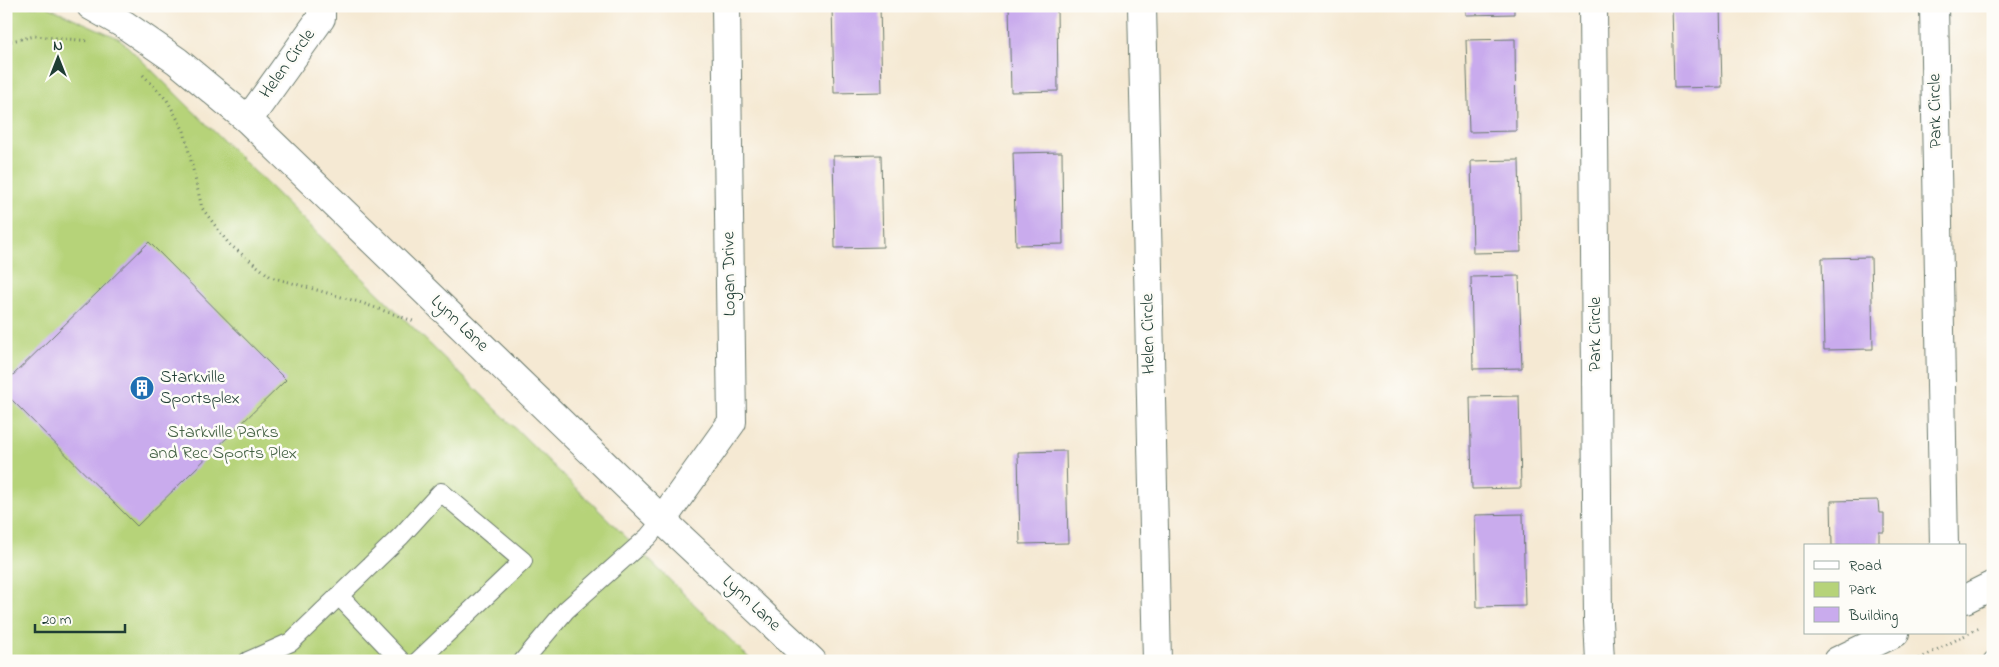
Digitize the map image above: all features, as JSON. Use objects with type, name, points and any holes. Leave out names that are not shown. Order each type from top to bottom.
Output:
[{"type":"street","name":"Lynn Lane","points":[[91,6],[125,25],[177,61],[248,120],[662,520],[812,661]]},
{"type":"street","name":"Helen Circle","points":[[248,120],[321,18],[321,6]]},
{"type":"street","name":"Logan Drive","points":[[662,520],[732,422],[726,6]]},
{"type":"street","name":"Helen Circle","points":[[1142,6],[1157,661]]},
{"type":"street","name":"Park Circle","points":[[1593,6],[1598,621],[1600,661]]},
{"type":"street","name":"Park Circle","points":[[1934,6],[1944,544]]},
{"type":"street","points":[[1966,598],[1993,585]]},
{"type":"street","points":[[1836,661],[1893,634]]},
{"type":"lane","points":[[248,661],[291,642],[401,536],[441,492],[524,561],[418,661]]},
{"type":"lane","points":[[523,661],[566,610],[648,537],[662,520]]},
{"type":"lane","points":[[339,596],[401,661]]},
{"type":"path","points":[[6,42],[35,36],[88,40],[96,44]]},
{"type":"path","points":[[142,75],[167,100],[184,131],[202,208],[230,244],[271,278],[359,302],[416,323]]},
{"type":"path","points":[[1915,661],[1986,624]]},
{"type":"green space","name":"Starkville Parks and Rec Sports Plex","points":[[6,6],[46,6],[120,39],[752,661],[6,661]]},
{"type":"building","points":[[832,6],[880,6],[882,92],[834,93]]},
{"type":"building","points":[[1009,6],[1057,6],[1058,91],[1011,92]]},
{"type":"building","points":[[1466,6],[1514,6],[1514,14],[1466,15]]},
{"type":"building","points":[[1672,6],[1720,6],[1722,87],[1674,88]]},
{"type":"building","points":[[1515,39],[1516,131],[1469,132],[1466,40]]},
{"type":"building","points":[[1062,152],[1063,244],[1016,245],[1013,153]]},
{"type":"building","points":[[881,155],[883,247],[835,248],[833,156]]},
{"type":"building","points":[[1519,160],[1521,252],[1473,253],[1471,161]]},
{"type":"building","name":"Starkville Sportsplex","points":[[149,242],[286,380],[137,526],[6,394],[6,382]]},
{"type":"building","points":[[1871,257],[1873,349],[1824,350],[1822,258]]},
{"type":"building","points":[[1519,276],[1522,368],[1473,369],[1471,277]]},
{"type":"building","points":[[1519,396],[1521,488],[1472,489],[1470,397]]},
{"type":"building","points":[[1066,451],[1068,543],[1020,544],[1018,452]]},
{"type":"building","points":[[1878,500],[1879,513],[1884,513],[1884,532],[1879,532],[1879,544],[1832,544],[1831,501]]},
{"type":"building","points":[[1523,514],[1525,606],[1477,607],[1475,515]]},
{"type":"place","name":"Starkville Sportsplex","points":[[142,388]]}]
